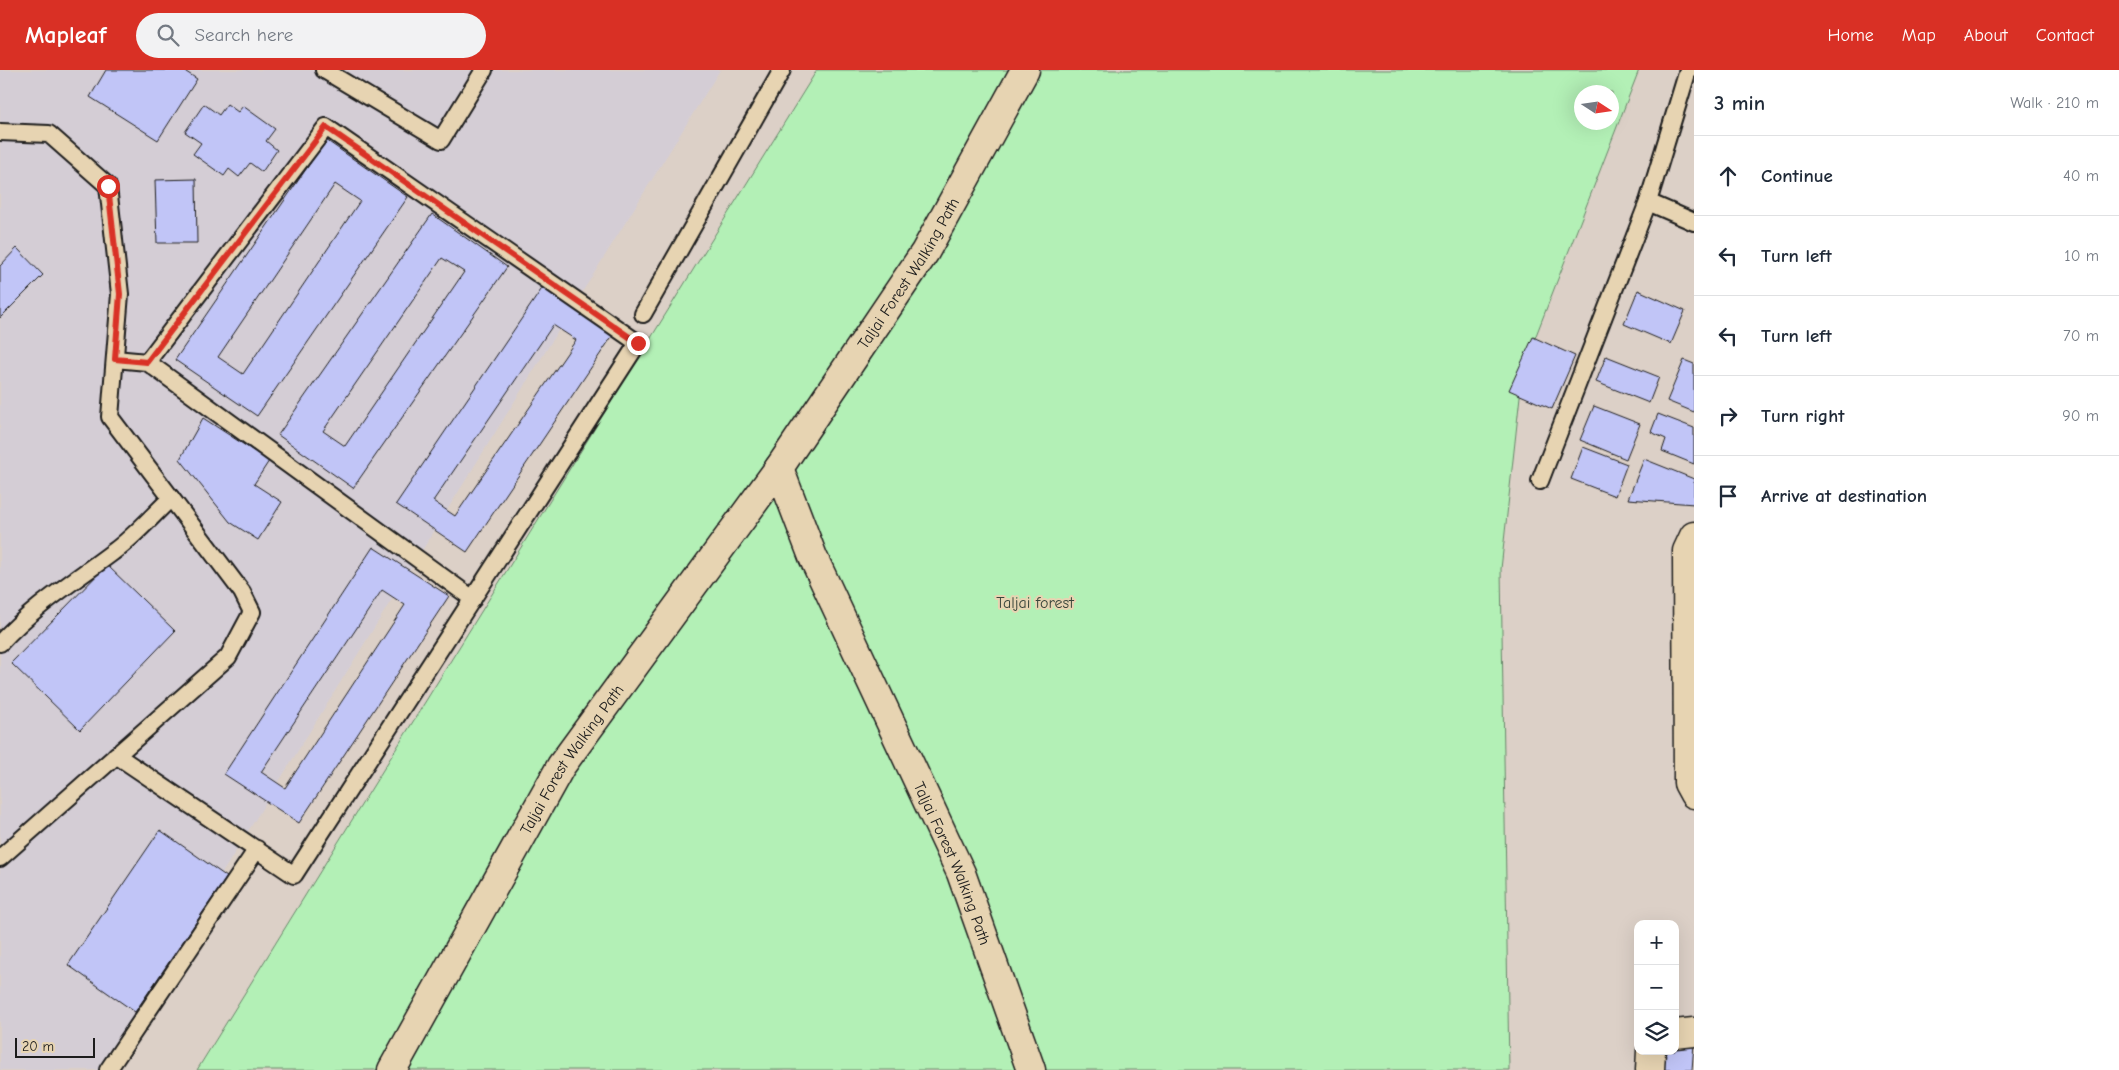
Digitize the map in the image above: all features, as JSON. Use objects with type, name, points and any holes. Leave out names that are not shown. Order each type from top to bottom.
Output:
[{"type":"street","name":"Taljai Forest Walking Path","points":[[392,1070],[561,766],[779,468],[925,252],[1025,70]]},
{"type":"street","name":"Taljai Forest Walking Path","points":[[779,468],[813,557],[960,872],[1031,1070]]},
{"type":"street","points":[[1694,536],[1687,550],[1688,784],[1694,794]]},
{"type":"street","points":[[1679,1034],[1694,1032]]},
{"type":"street","points":[[1650,1070],[1651,1055]]},
{"type":"lane","points":[[324,70],[441,140],[484,70]]},
{"type":"lane","points":[[644,314],[782,70]]},
{"type":"lane","points":[[1540,481],[1648,202],[1688,70]]},
{"type":"lane","points":[[116,755],[294,875],[638,343],[326,127],[147,362]]},
{"type":"lane","points":[[0,132],[50,134],[108,186],[120,294],[110,416],[242,592],[252,612],[228,657],[0,858]]},
{"type":"lane","points":[[1648,202],[1694,222]]},
{"type":"lane","points":[[115,359],[147,362],[473,599]]},
{"type":"lane","points":[[0,643],[20,622],[48,599],[114,551],[171,498]]},
{"type":"lane","points":[[108,1070],[257,849]]},
{"type":"shaded area","points":[[0,70],[720,70],[100,1070],[0,1070]]},
{"type":"green space","name":"Taljai forest","points":[[817,70],[1639,70],[1619,122],[1619,85],[1574,85],[1574,130],[1616,130],[1523,369],[1501,569],[1509,1070],[197,1070]]},
{"type":"building","points":[[106,70],[183,70],[197,79],[158,140],[90,97]]},
{"type":"building","points":[[204,104],[219,115],[227,104],[238,112],[243,106],[275,129],[266,141],[277,150],[262,172],[250,163],[239,177],[229,169],[224,176],[193,154],[201,143],[185,132]]},
{"type":"building","points":[[326,140],[408,197],[257,416],[175,360]],"holes":[[[335,184],[360,201],[243,374],[218,357]]]},
{"type":"building","points":[[196,179],[197,243],[157,243],[155,180]]},
{"type":"building","points":[[432,214],[507,267],[353,488],[278,435]],"holes":[[[442,258],[464,272],[345,446],[323,431]]]},
{"type":"building","points":[[17,248],[43,275],[0,318],[0,266]]},
{"type":"building","points":[[543,287],[613,335],[467,552],[396,504]],"holes":[[[553,325],[576,340],[455,516],[433,501]]]},
{"type":"building","points":[[1638,290],[1685,311],[1671,344],[1624,324]]},
{"type":"building","points":[[1533,337],[1575,356],[1552,409],[1509,390]]},
{"type":"building","points":[[1606,356],[1659,377],[1649,403],[1596,382]]},
{"type":"building","points":[[1684,360],[1694,364],[1694,412],[1667,401]]},
{"type":"building","points":[[1594,406],[1640,424],[1626,459],[1580,440]]},
{"type":"building","points":[[1658,414],[1694,428],[1694,464],[1662,451],[1666,439],[1651,432]]},
{"type":"building","points":[[203,418],[269,461],[254,484],[282,502],[258,540],[230,522],[180,459]]},
{"type":"building","points":[[1583,447],[1627,464],[1615,496],[1571,479]]},
{"type":"building","points":[[1644,459],[1694,479],[1694,504],[1628,499]]},
{"type":"building","points":[[373,547],[449,596],[299,823],[224,774]],"holes":[[[382,590],[405,605],[285,788],[261,772]]]},
{"type":"building","points":[[107,565],[175,631],[80,730],[11,663]]},
{"type":"building","points":[[160,830],[227,877],[135,1012],[68,965]]},
{"type":"building","points":[[1679,1041],[1694,1043],[1692,1070],[1663,1070],[1665,1055],[1679,1055]]},
{"type":"route","points":[[108,186],[120,294],[115,359],[147,362],[326,127],[638,343]]}]
